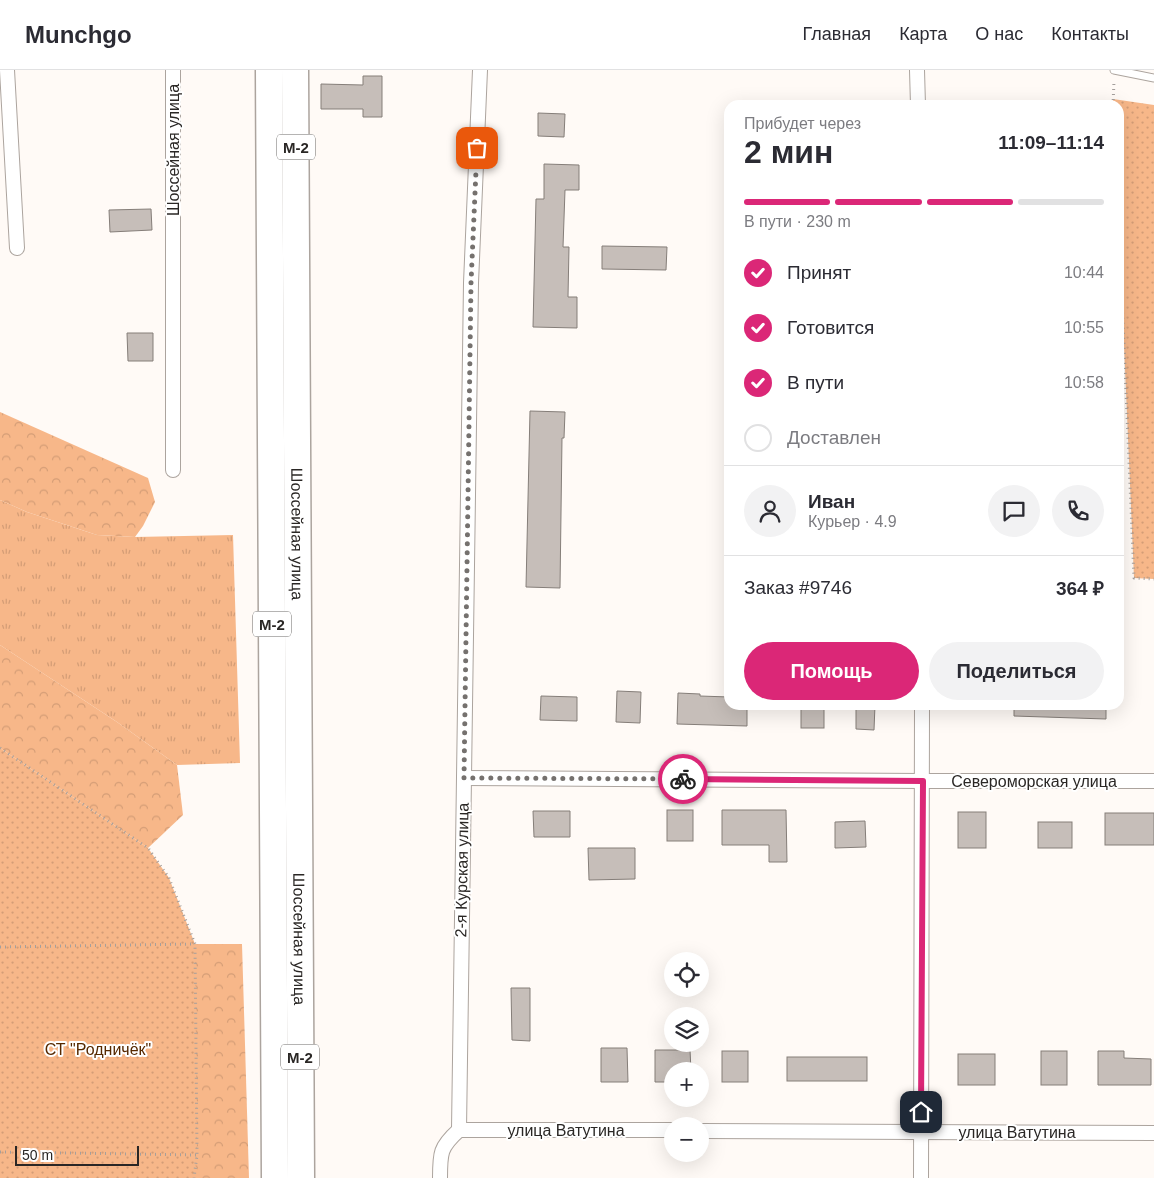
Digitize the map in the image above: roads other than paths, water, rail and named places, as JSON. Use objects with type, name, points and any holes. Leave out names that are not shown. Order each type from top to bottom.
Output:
[{"type":"highway","name":"Шоссейная улица","points":[[269,70],[275,1178]]},
{"type":"highway","name":"Шоссейная улица","points":[[295,70],[301,1178]]},
{"type":"street","points":[[7,70],[17,248]]},
{"type":"street","name":"Шоссейная улица","points":[[172,470],[173,70]]},
{"type":"street","name":"2-я Курская улица","points":[[459,1130],[471,283],[480,70]]},
{"type":"street","points":[[917,70],[918,100]]},
{"type":"street","points":[[921,1178],[922,710]]},
{"type":"street","name":"Североморская улица","points":[[464,778],[1154,781]]},
{"type":"street","points":[[440,1178],[440,1156],[448,1140],[459,1130]]},
{"type":"street","name":"улица Ватутина","points":[[459,1130],[664,1130]]},
{"type":"street","name":"улица Ватутина","points":[[709,1131],[1154,1132]]},
{"type":"lane","points":[[1115,70],[1154,78]]},
{"type":"park label","name":"СТ \"Родничёк\"","points":[[98,1049]]}]
